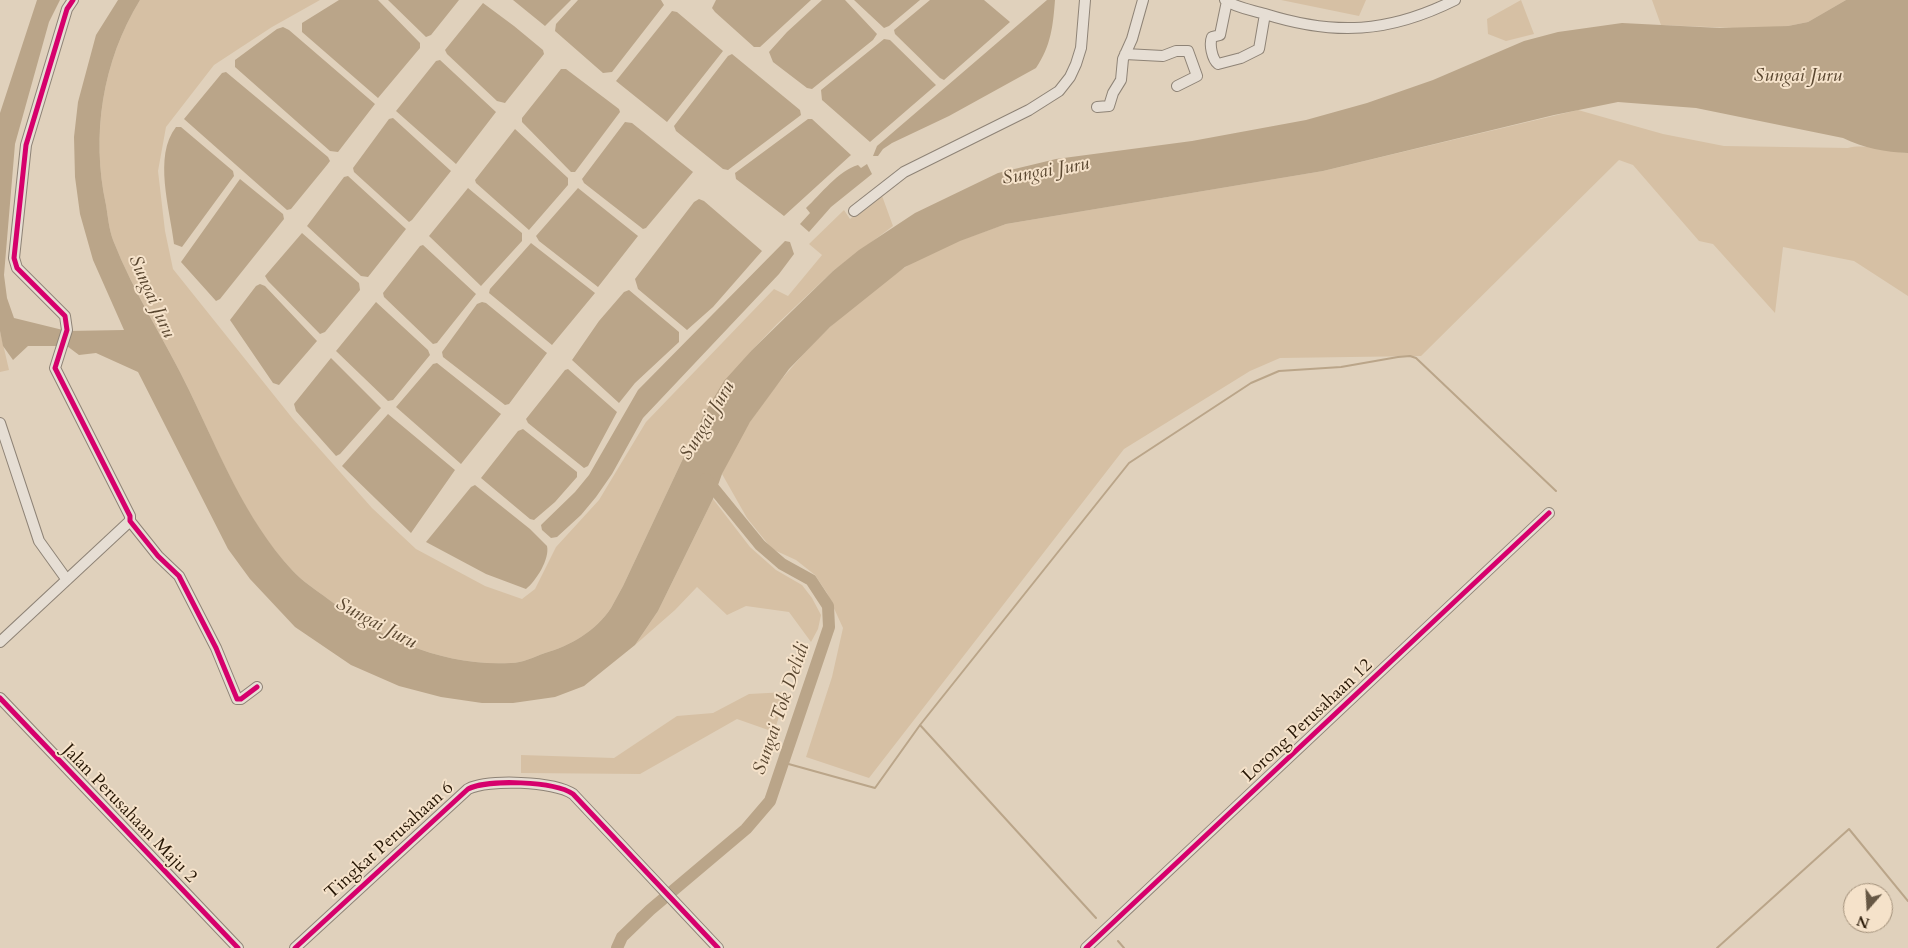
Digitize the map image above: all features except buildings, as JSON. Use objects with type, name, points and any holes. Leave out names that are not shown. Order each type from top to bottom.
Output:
[{"type":"street","points":[[74,0],[67,9],[26,145],[14,258],[17,268],[65,316],[67,330],[55,368],[130,516],[130,521],[158,556],[179,576],[216,648],[238,699],[242,699],[257,687]]},
{"type":"street","points":[[854,211],[904,172],[1029,110],[1059,91],[1070,77],[1076,64],[1080,48],[1085,0]]},
{"type":"street","points":[[1097,107],[1109,106],[1112,93],[1121,80],[1125,54],[1132,40],[1143,0]]},
{"type":"street","points":[[1265,14],[1259,50],[1240,58],[1218,64],[1215,62],[1210,41],[1212,37],[1220,36],[1226,0],[1292,22],[1334,29],[1358,29],[1414,18],[1455,0]]},
{"type":"street","points":[[1125,54],[1163,56],[1176,51],[1188,51],[1197,76],[1177,86]]},
{"type":"street","points":[[0,422],[38,541],[67,580]]},
{"type":"street","name":"Lorong Perusahaan 12","points":[[1086,948],[1550,514]]},
{"type":"street","points":[[0,642],[130,521]]},
{"type":"street","name":"Jalan Perusahaan Maju 2","points":[[0,698],[238,948]]},
{"type":"street","name":"Tingkat Perusahaan 6","points":[[294,948],[468,789],[482,783],[547,785],[569,791],[718,948]]},
{"type":"shaded area","points":[[140,0],[320,0],[272,27],[214,65],[166,127],[158,171],[165,231],[173,269],[293,419],[372,508],[416,549],[485,586],[522,599],[535,589],[556,547],[599,500],[646,422],[774,289],[788,296],[822,255],[809,244],[844,210],[850,219],[881,193],[893,226],[833,271],[777,324],[752,350],[704,414],[623,586],[611,608],[598,624],[573,642],[519,662],[486,663],[437,655],[391,637],[348,613],[300,578],[275,550],[246,507],[222,461],[180,371],[121,259],[111,232],[102,179],[100,126],[103,100],[117,48]]},
{"type":"shaded area","points":[[1281,0],[1366,0],[1359,16]]},
{"type":"shaded area","points":[[1521,0],[1534,34],[1506,41],[1488,34],[1487,19]]},
{"type":"shaded area","points":[[1652,0],[1846,0],[1808,22],[1758,29],[1661,25]]},
{"type":"shaded area","points":[[1578,110],[1663,134],[1724,146],[1870,147],[1908,153],[1908,296],[1854,261],[1783,247],[1775,313],[1713,244],[1699,241],[1633,165],[1619,160],[1421,356],[1280,358],[1250,371],[1124,449],[869,778],[806,757],[832,677],[843,628],[827,593],[815,575],[796,560],[772,549],[747,518],[722,474],[747,426],[767,398],[820,336],[861,300],[882,283],[928,254],[1006,224],[1323,171]]},
{"type":"shaded area","points":[[0,331],[9,370],[0,372]]},
{"type":"shaded area","points":[[713,499],[750,547],[776,570],[802,585],[812,598],[821,615],[818,629],[811,642],[789,612],[746,606],[727,615],[697,587],[675,610],[635,645],[658,611]]},
{"type":"shaded area","points":[[787,692],[774,732],[737,719],[640,774],[521,773],[521,755],[614,758],[677,716],[713,713],[749,694]]},
{"type":"water","name":"Sungai Juru","points":[[37,0],[60,0],[49,22],[15,144],[4,275],[7,298],[14,318],[67,331],[124,330],[93,260],[80,214],[75,177],[74,137],[78,102],[96,35],[118,0],[140,0],[117,48],[103,100],[100,152],[102,179],[110,227],[113,240],[130,278],[180,371],[234,484],[260,529],[275,550],[296,574],[328,599],[369,626],[414,647],[437,655],[486,663],[515,663],[528,660],[573,642],[598,624],[611,608],[623,586],[704,414],[724,381],[752,350],[833,271],[859,250],[915,213],[998,173],[1056,159],[1192,141],[1306,120],[1367,103],[1433,80],[1524,41],[1558,32],[1622,23],[1720,28],[1788,26],[1808,22],[1846,0],[1908,0],[1908,153],[1875,149],[1843,138],[1696,108],[1618,102],[1554,115],[1323,171],[1006,224],[960,241],[905,267],[830,327],[789,369],[750,422],[722,474],[713,499],[658,611],[635,645],[584,686],[555,697],[513,703],[482,703],[441,697],[399,686],[351,665],[295,627],[250,579],[228,549],[138,372],[96,353],[79,355],[67,346],[28,346],[13,360],[3,346],[0,331],[0,113]]},
{"type":"water","points":[[339,0],[378,0],[420,43],[420,48],[378,98],[302,32],[302,23]]},
{"type":"water","points":[[388,0],[459,0],[431,35],[426,37]]},
{"type":"water","points":[[513,0],[571,0],[545,26]]},
{"type":"water","points":[[578,0],[661,0],[664,5],[612,72],[603,73],[555,31],[556,24]]},
{"type":"water","points":[[716,0],[811,0],[760,47],[754,47],[715,12],[712,8]]},
{"type":"water","points":[[822,0],[845,0],[877,34],[873,40],[812,89],[807,88],[773,62],[769,52],[787,32]]},
{"type":"water","points":[[854,0],[920,0],[884,28]]},
{"type":"water","points":[[930,0],[984,0],[1010,22],[944,80],[895,34],[894,30]]},
{"type":"water","points":[[1047,0],[1055,0],[1052,27],[1045,52],[1036,68],[949,116],[892,143],[883,149],[878,156],[873,156],[877,146]]},
{"type":"water","points":[[483,3],[543,50],[544,54],[505,103],[497,101],[445,50]]},
{"type":"water","points":[[672,11],[677,12],[723,51],[667,122],[616,81]]},
{"type":"water","points":[[283,27],[289,30],[375,104],[338,152],[330,151],[235,67],[235,60],[277,29]]},
{"type":"water","points":[[884,39],[890,40],[936,85],[870,142],[822,100],[821,90]]},
{"type":"water","points":[[732,54],[800,110],[801,115],[728,170],[723,169],[676,131],[674,126],[728,56]]},
{"type":"water","points":[[440,60],[496,112],[456,164],[396,111],[436,61]]},
{"type":"water","points":[[561,69],[566,69],[619,109],[620,112],[575,172],[571,172],[522,122],[522,118]]},
{"type":"water","points":[[226,72],[328,157],[330,161],[291,209],[287,210],[184,119],[222,73]]},
{"type":"water","points":[[393,118],[451,171],[409,222],[354,172],[353,168],[389,119]]},
{"type":"water","points":[[808,119],[812,119],[851,155],[784,216],[736,179],[735,173]]},
{"type":"water","points":[[625,122],[632,123],[693,172],[646,228],[643,229],[584,183],[582,179]]},
{"type":"water","points":[[176,127],[181,127],[233,171],[234,176],[182,247],[174,244],[164,168],[165,153],[169,139]]},
{"type":"water","points":[[515,129],[568,178],[568,185],[529,230],[476,183],[475,180]]},
{"type":"water","points":[[867,164],[872,174],[831,207],[809,232],[800,224],[810,213],[806,208],[830,184],[851,168],[858,165],[861,168]]},
{"type":"water","points":[[348,176],[406,229],[368,277],[361,276],[307,226],[344,177]]},
{"type":"water","points":[[240,179],[283,214],[284,219],[220,299],[216,301],[181,262]]},
{"type":"water","points":[[468,188],[522,233],[522,241],[481,286],[429,236]]},
{"type":"water","points":[[578,188],[638,236],[598,287],[539,241],[536,236]]},
{"type":"water","points":[[699,199],[704,201],[762,251],[713,307],[687,330],[638,289],[635,279],[694,202]]},
{"type":"water","points":[[302,233],[359,283],[360,290],[325,332],[320,334],[265,276]]},
{"type":"water","points":[[785,241],[790,242],[794,254],[779,274],[643,418],[612,474],[596,497],[581,515],[557,537],[551,538],[542,530],[541,525],[575,492],[589,475],[638,390]]},
{"type":"water","points":[[531,243],[595,293],[552,345],[489,293],[490,289]]},
{"type":"water","points":[[423,245],[476,294],[437,343],[433,344],[384,297],[383,293],[420,246]]},
{"type":"water","points":[[260,284],[265,286],[317,341],[279,385],[273,383],[230,320],[256,286]]},
{"type":"water","points":[[629,290],[679,332],[679,342],[635,383],[619,403],[572,360],[599,321],[624,292]]},
{"type":"water","points":[[376,302],[428,350],[430,355],[393,400],[388,401],[336,351]]},
{"type":"water","points":[[486,303],[547,353],[509,404],[505,405],[443,357],[442,352],[477,304]]},
{"type":"water","points":[[331,358],[381,408],[340,454],[336,456],[296,411],[294,404]]},
{"type":"water","points":[[437,363],[501,414],[461,464],[396,407],[433,364]]},
{"type":"water","points":[[568,369],[617,412],[588,466],[584,468],[528,423],[526,419],[565,370]]},
{"type":"water","points":[[388,414],[455,470],[411,533],[342,466]]},
{"type":"water","points":[[523,429],[577,472],[577,477],[555,502],[534,520],[530,519],[481,478],[518,431]]},
{"type":"water","points":[[475,485],[530,529],[547,546],[544,563],[534,581],[526,589],[486,574],[426,542],[471,487]]},
{"type":"waterway","points":[[785,763],[875,788],[920,725],[1129,463],[1251,383],[1279,371],[1341,367],[1398,357],[1410,356],[1416,358],[1556,491]]},
{"type":"waterway","name":"Sungai Tok Delidi","points":[[617,948],[622,937],[650,910],[746,829],[770,801],[829,627],[828,606],[811,580],[782,564],[760,545],[706,479]]},
{"type":"waterway","points":[[920,725],[1096,918]]},
{"type":"waterway","points":[[1717,948],[1849,829],[1908,901]]},
{"type":"waterway","points":[[1118,941],[1124,948]]},
{"type":"cycle path","points":[[73,0],[67,9],[26,145],[14,258],[17,268],[65,316],[67,330],[55,368],[130,516],[130,521],[158,556],[179,576],[216,648],[237,699],[241,699],[257,687]]},
{"type":"cycle path","points":[[1086,948],[1549,513]]},
{"type":"cycle path","points":[[0,698],[238,948]]},
{"type":"cycle path","points":[[295,948],[468,789],[477,786],[505,783],[551,786],[573,794],[718,948]]}]
